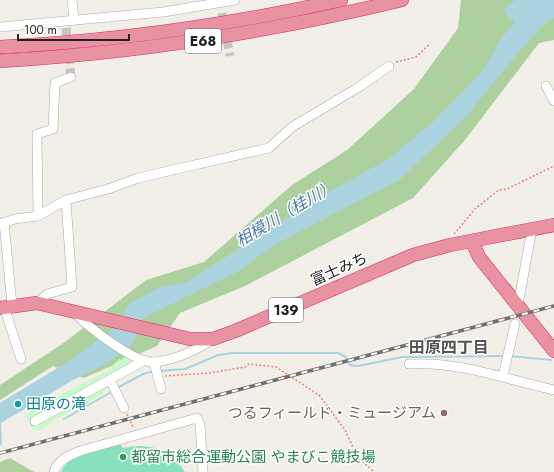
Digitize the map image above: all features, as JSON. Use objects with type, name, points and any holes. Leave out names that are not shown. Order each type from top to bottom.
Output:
[{"type":"highway","name":"E68","points":[[0,47],[58,44],[144,35],[279,14],[341,0]]},
{"type":"highway","name":"E68","points":[[0,61],[59,58],[206,40],[291,25],[402,0]]},
{"type":"highway","name":"富士みち","points":[[5,307],[37,303],[74,312],[96,323],[150,330],[190,339],[213,339],[272,316],[406,257],[450,245],[554,225]]},
{"type":"highway","points":[[472,241],[479,257],[554,351]]},
{"type":"street","points":[[68,22],[72,0]]},
{"type":"street","points":[[0,27],[68,22],[163,12],[235,0]]},
{"type":"street","points":[[222,3],[222,12]]},
{"type":"street","points":[[21,359],[5,307],[2,223],[15,219],[38,216],[66,200],[108,189],[138,178],[269,148],[292,127],[359,87],[389,66]]},
{"type":"street","points":[[38,216],[37,134],[53,129],[55,82],[71,77]]},
{"type":"street","points":[[546,86],[554,101]]},
{"type":"street","points":[[37,303],[46,294],[72,288],[66,200]]},
{"type":"street","points":[[518,305],[532,229]]},
{"type":"street","points":[[96,323],[130,356],[153,368],[161,390]]},
{"type":"street","points":[[503,376],[515,324]]},
{"type":"street","points":[[35,421],[111,383],[153,368],[199,348],[213,339]]},
{"type":"street","points":[[409,364],[430,363],[450,365],[503,376],[554,390]]},
{"type":"street","points":[[111,383],[124,408]]},
{"type":"street","points":[[54,472],[55,468],[65,457],[80,451],[197,418],[200,424],[203,472]]},
{"type":"path","points":[[389,66],[399,60],[416,57],[430,44]]},
{"type":"path","points":[[450,245],[453,235],[473,211],[487,199],[499,190],[507,189],[554,166]]},
{"type":"path","points":[[153,368],[209,374],[245,367],[249,364],[260,364],[276,367],[319,395],[345,430],[357,456],[374,472]]},
{"type":"path","points":[[124,408],[136,434]]},
{"type":"green space","points":[[461,0],[554,0],[554,40],[539,43],[465,140],[413,198],[245,286],[180,313],[157,346],[84,378],[53,366],[0,400],[0,385],[65,342],[146,280],[204,262],[292,185],[347,150],[414,89],[458,28]]},
{"type":"green space","points":[[126,356],[139,368],[109,386],[101,395],[56,419],[44,428],[37,431],[33,430],[25,415],[34,410],[35,413],[50,406],[50,400],[106,372],[119,359],[121,360]]},
{"type":"green space","name":"都留市総合運動公園 やまびこ競技場","points":[[119,443],[123,448],[142,446],[158,449],[173,458],[185,472],[61,472],[71,459],[78,455],[94,449]]},
{"type":"green space","points":[[10,458],[34,472],[0,472],[0,462]]},
{"type":"water","points":[[516,0],[554,0],[554,18],[546,23],[526,43],[464,119],[399,180],[276,244],[237,272],[143,318],[132,345],[107,363],[73,380],[1,423],[2,443],[0,446],[0,403],[64,364],[98,340],[120,323],[129,304],[160,287],[187,282],[325,194],[390,158],[433,122],[482,71],[501,39],[515,22],[506,15],[504,8]]},
{"type":"waterway","points":[[159,371],[185,369],[218,355],[233,353],[338,353],[346,357],[350,365],[358,366],[402,357],[506,356]]},
{"type":"waterway","points":[[510,356],[551,360]]},
{"type":"waterway","points":[[117,388],[143,374],[154,371]]},
{"type":"waterway","points":[[64,419],[113,391]]},
{"type":"tunnel","points":[[222,13],[230,56]]},
{"type":"tunnel","points":[[66,28],[71,77]]},
{"type":"railway","points":[[0,453],[554,306]]},
{"type":"place","name":"田原の滝","points":[[18,404]]},
{"type":"place","name":"つるフィールド・ミュージアム","points":[[444,413]]},
{"type":"place","name":"都留市総合運動公園 やまびこ競技場","points":[[123,457]]},
{"type":"district","name":"田原四丁目","points":[[449,347]]},
{"type":"water label","name":"相模川（桂川）","points":[[285,213]]}]
